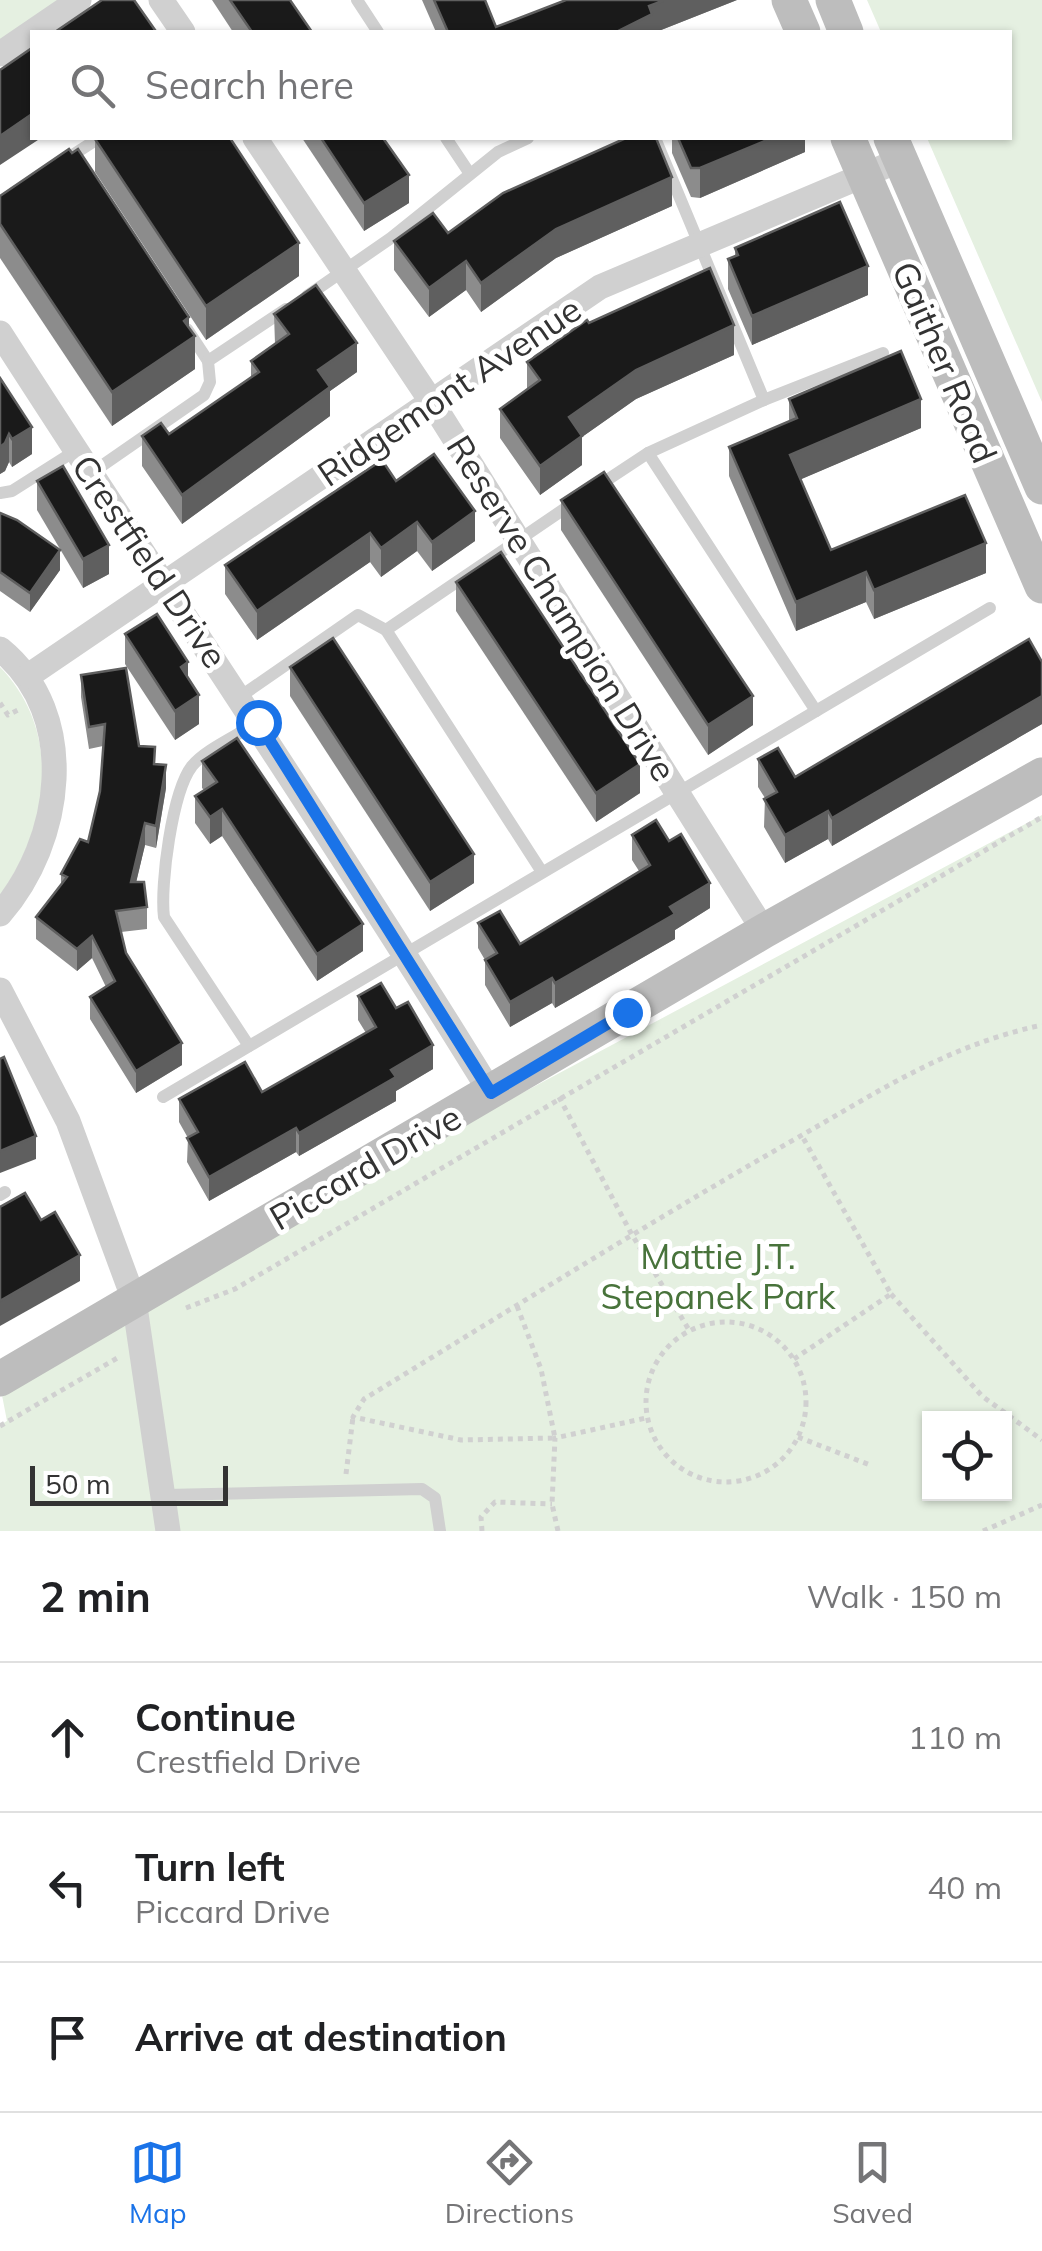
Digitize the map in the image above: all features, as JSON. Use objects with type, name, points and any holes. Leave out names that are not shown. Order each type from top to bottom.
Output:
[{"type":"street","points":[[35,30],[79,0]]},
{"type":"street","points":[[160,0],[182,30]]},
{"type":"street","points":[[789,0],[802,30]]},
{"type":"street","points":[[833,0],[845,30]]},
{"type":"street","points":[[0,54],[30,33]]},
{"type":"street","name":"Reserve Champion Drive","points":[[256,140],[346,269],[680,792],[764,931]]},
{"type":"street","name":"Gaither Road","points":[[849,140],[1042,586]]},
{"type":"street","name":"Ridgemont Avenue","points":[[28,676],[600,287],[864,175],[895,149]]},
{"type":"street","name":"Gaither Road","points":[[895,149],[1042,487]]},
{"type":"street","name":"Crestfield Drive","points":[[0,334],[163,586],[258,722],[491,1093]]},
{"type":"street","points":[[0,649],[28,676],[52,746],[56,782],[48,832],[35,865],[0,914]]},
{"type":"street","name":"Piccard Drive","points":[[0,1379],[764,931],[1042,775]]},
{"type":"street","points":[[0,990],[68,1122],[134,1300],[166,1495],[168,1531]]},
{"type":"lane","points":[[357,0],[377,30]]},
{"type":"lane","points":[[58,165],[96,140]]},
{"type":"lane","points":[[447,140],[470,174]]},
{"type":"lane","points":[[208,361],[391,238],[498,152],[524,140]]},
{"type":"lane","points":[[656,140],[764,400]]},
{"type":"lane","points":[[72,156],[82,171]]},
{"type":"lane","points":[[90,474],[204,395],[210,382],[208,361],[177,314]]},
{"type":"lane","points":[[386,630],[648,453],[764,400],[883,353]]},
{"type":"lane","points":[[0,494],[12,491],[76,451]]},
{"type":"lane","points":[[648,453],[816,711]]},
{"type":"lane","points":[[163,1097],[990,608]]},
{"type":"lane","points":[[241,696],[358,616],[386,630],[542,872]]},
{"type":"lane","points":[[249,1046],[164,917],[162,896],[182,783],[194,764],[258,722]]},
{"type":"lane","points":[[166,1495],[422,1489],[435,1498],[440,1531]]},
{"type":"path","points":[[0,703],[8,714],[25,706]]},
{"type":"path","points":[[181,1310],[235,1289],[1042,817]]},
{"type":"path","points":[[352,1491],[346,1462],[352,1417],[364,1400],[631,1233],[912,1070],[985,1038],[1042,1025]]},
{"type":"path","points":[[559,1097],[631,1233],[689,1330]]},
{"type":"path","points":[[802,1136],[891,1294],[982,1396],[1042,1440]]},
{"type":"path","points":[[794,1359],[891,1294]]},
{"type":"path","points":[[517,1306],[541,1369],[555,1438],[552,1504],[558,1531]]},
{"type":"path","points":[[712,1322],[747,1325],[778,1341],[794,1359],[806,1397],[798,1436],[786,1455],[759,1474],[727,1482],[705,1479],[667,1457],[646,1418],[646,1391],[653,1366],[668,1345],[689,1330],[712,1322]]},
{"type":"path","points":[[0,1426],[143,1344]]},
{"type":"path","points":[[352,1417],[461,1440],[555,1438],[646,1418]]},
{"type":"path","points":[[798,1436],[870,1465]]},
{"type":"path","points":[[482,1531],[481,1517],[496,1502],[552,1504]]},
{"type":"path","points":[[983,1531],[1042,1505]]},
{"type":"green space","points":[[0,0],[59,0],[0,40]]},
{"type":"green space","points":[[867,0],[1042,0],[1042,402],[928,140],[1012,140],[1012,30],[880,30]]},
{"type":"green space","points":[[0,667],[20,693],[33,720],[41,750],[42,780],[30,840],[0,895]]},
{"type":"green space","name":"Mattie J.T. Stepanek Park","points":[[1042,815],[1042,1531],[0,1531],[0,1425],[7,1421],[0,1385],[137,1299]]},
{"type":"building","points":[[102,0],[134,0],[155,30],[58,30]]},
{"type":"building","points":[[230,0],[290,0],[311,30],[251,30]]},
{"type":"building","points":[[434,0],[485,0],[496,27],[566,0],[665,0],[649,6],[652,14],[620,30],[447,30]]},
{"type":"building","points":[[30,49],[30,115],[0,136],[0,70]]},
{"type":"building","points":[[96,140],[231,140],[299,243],[206,306]]},
{"type":"building","points":[[322,140],[384,140],[409,175],[364,203]]},
{"type":"building","points":[[622,140],[657,140],[672,177],[556,229],[481,283],[466,261],[429,288],[394,241],[433,213],[448,233],[503,193]]},
{"type":"building","points":[[679,140],[767,140],[700,168],[691,168]]},
{"type":"building","points":[[69,149],[72,153],[78,149],[189,317],[184,321],[195,336],[112,392],[0,224],[0,196]]},
{"type":"building","points":[[840,202],[868,266],[752,316],[728,259],[738,255],[735,248]]},
{"type":"building","points":[[710,268],[734,325],[636,370],[569,417],[582,436],[540,466],[500,409],[540,380],[527,362],[587,320],[589,323]]},
{"type":"building","points":[[316,285],[357,343],[318,370],[330,387],[182,495],[142,436],[161,423],[169,434],[259,372],[251,361],[289,334],[274,314]]},
{"type":"building","points":[[901,351],[921,399],[790,455],[831,550],[965,495],[986,543],[874,590],[866,572],[796,602],[729,447],[797,418],[789,399]]},
{"type":"building","points":[[0,378],[32,427],[12,439],[9,434],[0,447]]},
{"type":"building","points":[[434,454],[475,511],[432,542],[417,522],[381,548],[370,533],[257,611],[225,565],[382,460],[396,481]]},
{"type":"building","points":[[63,466],[109,545],[83,559],[37,481]]},
{"type":"building","points":[[604,472],[753,696],[708,725],[561,500]]},
{"type":"building","points":[[0,513],[60,550],[30,593],[0,572]]},
{"type":"building","points":[[501,552],[640,764],[596,793],[456,582]]},
{"type":"building","points":[[157,614],[188,662],[181,667],[199,695],[175,711],[125,634]]},
{"type":"building","points":[[333,638],[474,854],[430,882],[290,667]]},
{"type":"building","points":[[1029,639],[1042,662],[1042,696],[832,818],[828,811],[785,835],[764,799],[777,792],[758,759],[778,748],[795,777]]},
{"type":"building","points":[[126,668],[139,746],[155,747],[154,764],[166,765],[156,826],[145,823],[131,882],[144,882],[147,907],[116,911],[126,953],[182,1043],[136,1071],[90,997],[115,981],[92,936],[77,949],[36,917],[67,877],[61,874],[80,839],[88,842],[100,791],[105,724],[89,727],[81,675]]},
{"type":"building","points":[[237,738],[363,924],[317,954],[222,809],[210,817],[195,796],[217,782],[202,761]]},
{"type":"building","points":[[656,820],[669,841],[681,834],[710,883],[670,907],[675,914],[555,983],[552,978],[510,1002],[485,960],[497,953],[478,923],[500,911],[520,944],[650,865],[632,835]]},
{"type":"building","points":[[381,983],[396,1008],[408,1002],[433,1045],[391,1070],[396,1077],[299,1133],[296,1128],[209,1177],[187,1138],[198,1132],[179,1099],[245,1062],[262,1092],[376,1027],[358,996]]},
{"type":"building","points":[[4,1057],[36,1136],[0,1151],[0,1059]]},
{"type":"building","points":[[25,1193],[41,1220],[55,1212],[80,1255],[0,1301],[0,1207]]},
{"type":"route","points":[[258,722],[491,1093],[627,1012]]}]
